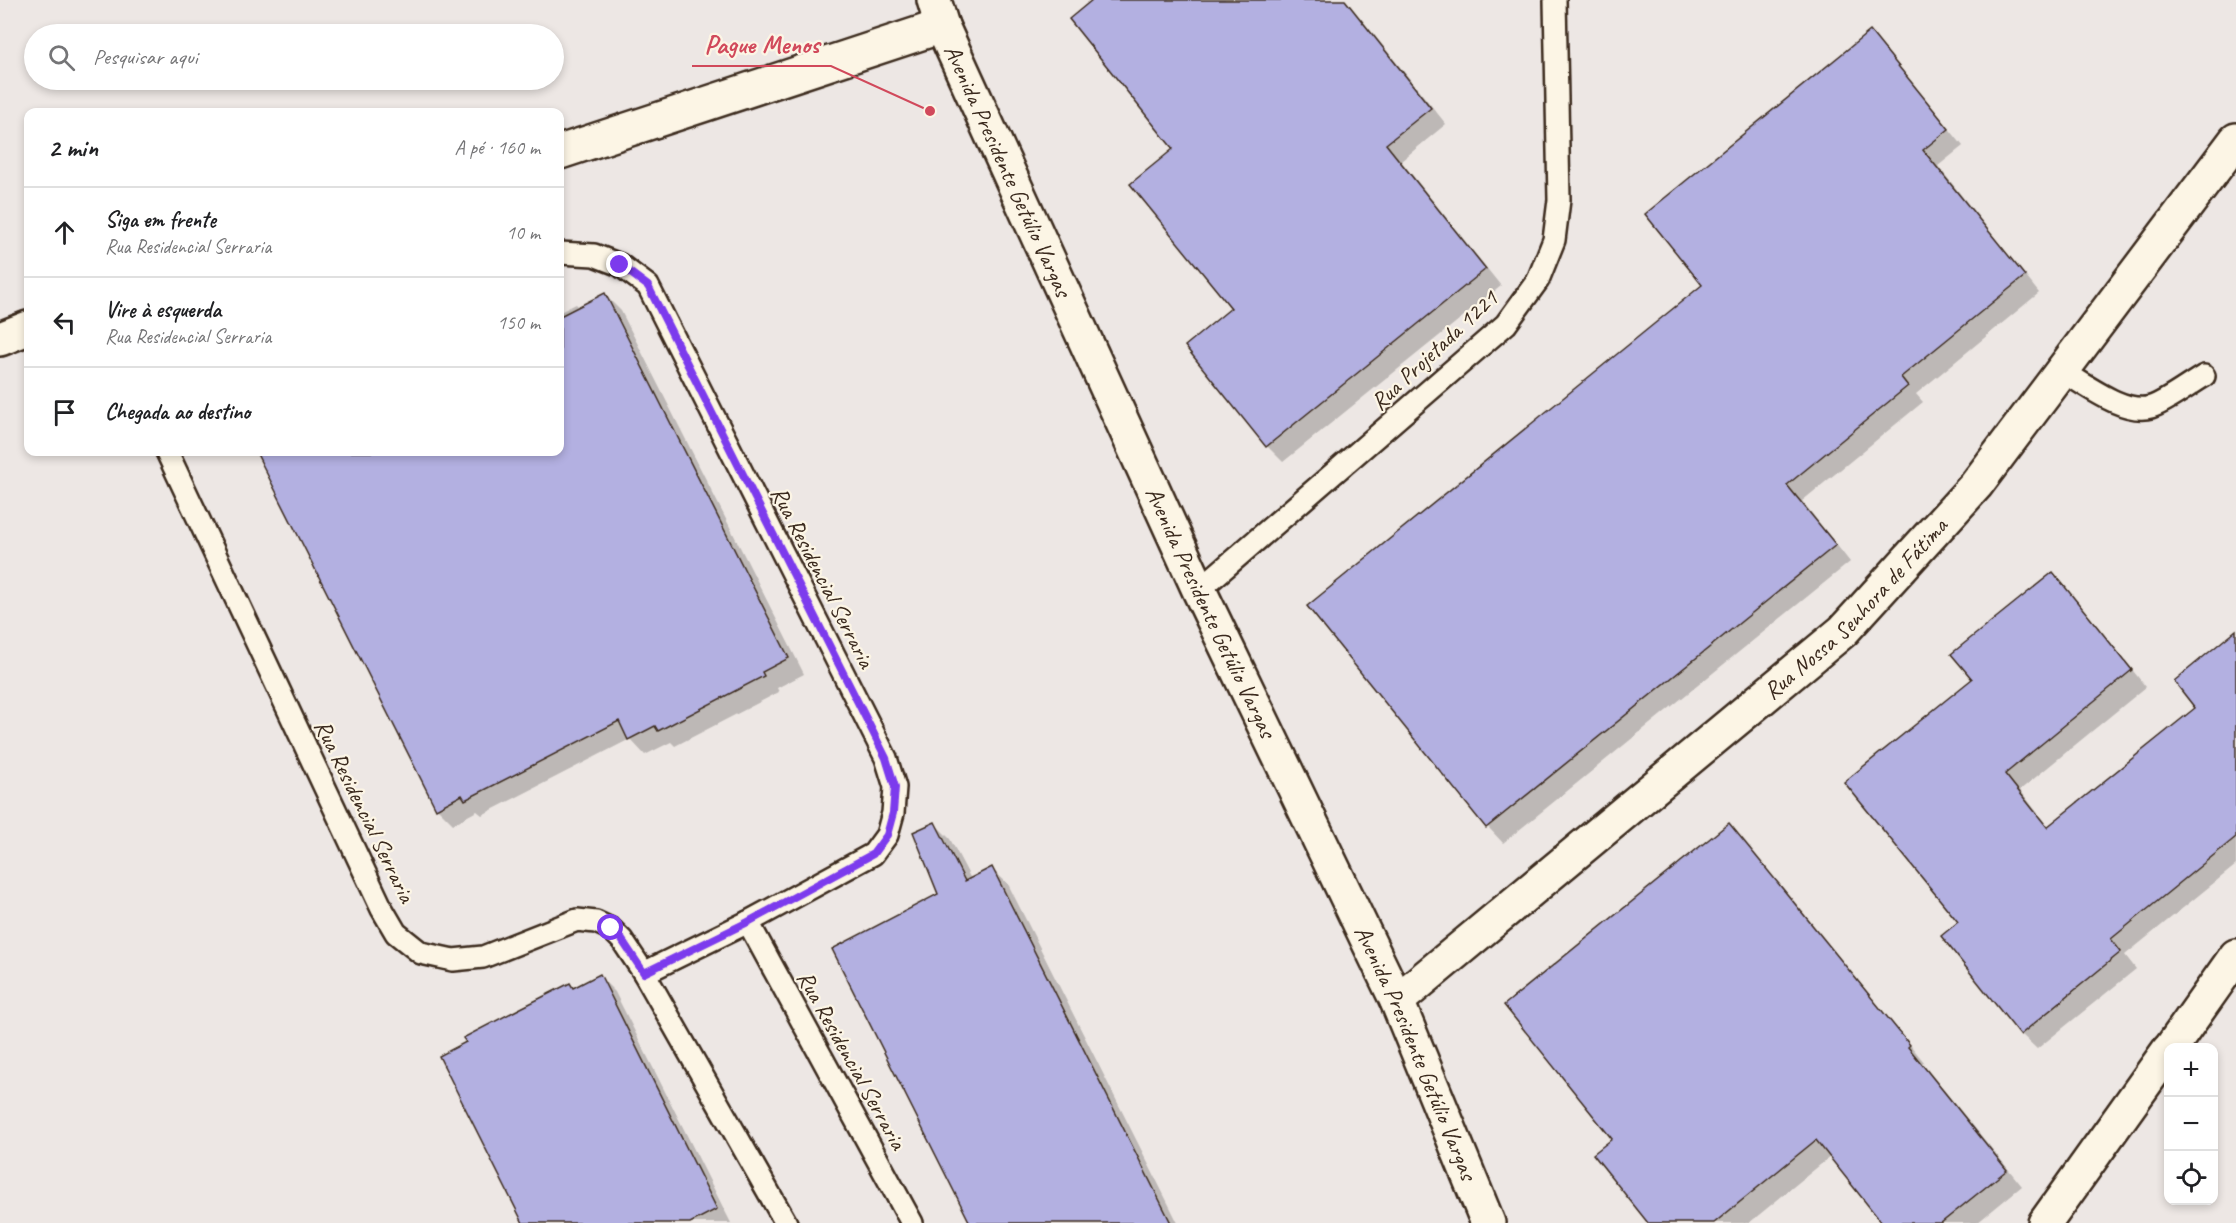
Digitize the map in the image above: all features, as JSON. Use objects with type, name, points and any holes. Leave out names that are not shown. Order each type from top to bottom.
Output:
[{"type":"street","name":"Avenida Presidente Getúlio Vargas","points":[[938,13],[1199,590],[1396,1001],[1488,1223]]},
{"type":"street","points":[[564,151],[938,13]]},
{"type":"street","name":"Rua Nossa Senhora de Fátima","points":[[1396,1001],[1843,631],[1976,485],[2236,140]]},
{"type":"street","points":[[0,339],[24,330]]},
{"type":"street","points":[[2174,1043],[2236,956]]},
{"type":"street","points":[[2045,1223],[2164,1057]]},
{"type":"lane","name":"Rua Projetada 1221","points":[[1199,590],[1506,324],[1538,280],[1554,240],[1559,200],[1555,0]]},
{"type":"lane","name":"Rua Residencial Serraria","points":[[564,253],[594,255],[620,265],[648,286],[886,758],[895,787],[893,813],[887,835],[873,854],[748,922],[644,973]]},
{"type":"lane","points":[[2062,371],[2116,403],[2137,409],[2152,407],[2204,376]]},
{"type":"lane","name":"Rua Residencial Serraria","points":[[169,456],[382,909],[396,933],[421,953],[453,960],[483,957],[577,920],[596,922],[611,928],[644,973],[786,1223]]},
{"type":"lane","name":"Rua Residencial Serraria","points":[[748,922],[912,1223]]},
{"type":"building","points":[[1092,0],[1345,0],[1431,108],[1386,144],[1486,269],[1266,447],[1185,346],[1231,308],[1130,184],[1173,149],[1069,19]]},
{"type":"building","points":[[1870,31],[1949,129],[1923,150],[2025,276],[1901,377],[1908,386],[1787,485],[1836,545],[1486,828],[1307,606],[1702,285],[1645,214]]},
{"type":"building","points":[[605,293],[789,658],[762,672],[764,676],[658,731],[655,726],[628,740],[619,721],[465,800],[462,795],[436,809],[258,456],[564,456],[564,314]]},
{"type":"building","points":[[2053,572],[2132,670],[2005,774],[2047,827],[2195,708],[2174,681],[2236,630],[2236,837],[2111,939],[2121,952],[2020,1035],[1941,936],[1958,922],[1844,782],[1972,679],[1951,654]]},
{"type":"building","points":[[935,822],[965,881],[992,867],[1171,1223],[970,1223],[832,949],[938,894],[913,832]]},
{"type":"building","points":[[1729,823],[1910,1045],[1908,1047],[2007,1170],[1941,1223],[1882,1223],[1816,1140],[1714,1223],[1648,1223],[1593,1154],[1612,1139],[1504,1005]]},
{"type":"building","points":[[600,974],[717,1209],[690,1223],[523,1223],[439,1056],[466,1042],[463,1038],[570,983],[573,988]]},
{"type":"place","name":"Pague Menos","points":[[930,111]]},
{"type":"route","points":[[611,928],[644,973],[748,922],[873,854],[887,835],[893,813],[895,787],[886,758],[648,286],[620,265]]}]
